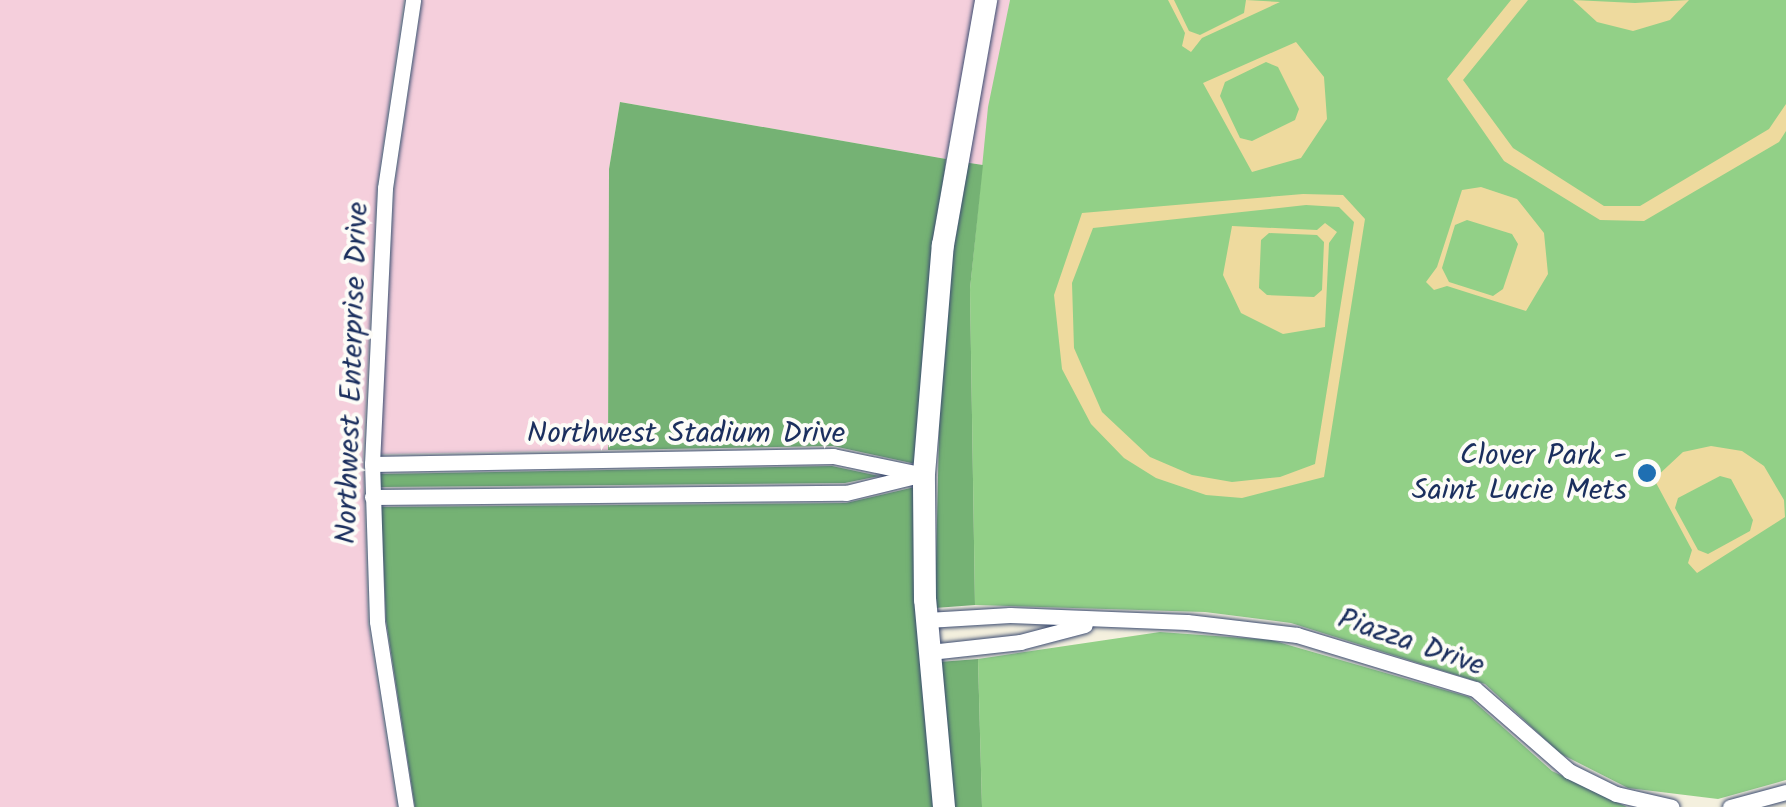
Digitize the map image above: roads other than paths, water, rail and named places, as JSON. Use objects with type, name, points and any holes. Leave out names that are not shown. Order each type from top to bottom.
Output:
[{"type":"street","name":"Northwest Enterprise Drive","points":[[406,807],[377,621],[372,464],[386,188],[413,0]]},
{"type":"street","points":[[944,807],[928,620],[924,474],[943,245],[986,0]]},
{"type":"street","name":"Northwest Stadium Drive","points":[[372,464],[833,456],[924,474]]},
{"type":"street","name":"Northwest Stadium Drive","points":[[372,497],[846,493],[924,474]]},
{"type":"street","name":"Piazza Drive","points":[[928,620],[1010,615],[1276,630],[1483,693],[1531,744],[1570,772],[1616,794],[1672,807]]},
{"type":"street","name":"Piazza Drive","points":[[930,652],[1020,642],[1098,621]]},
{"type":"street","points":[[1730,807],[1786,792]]},
{"type":"place","name":"Clover Park - Saint Lucie Mets","points":[[1647,473]]}]
